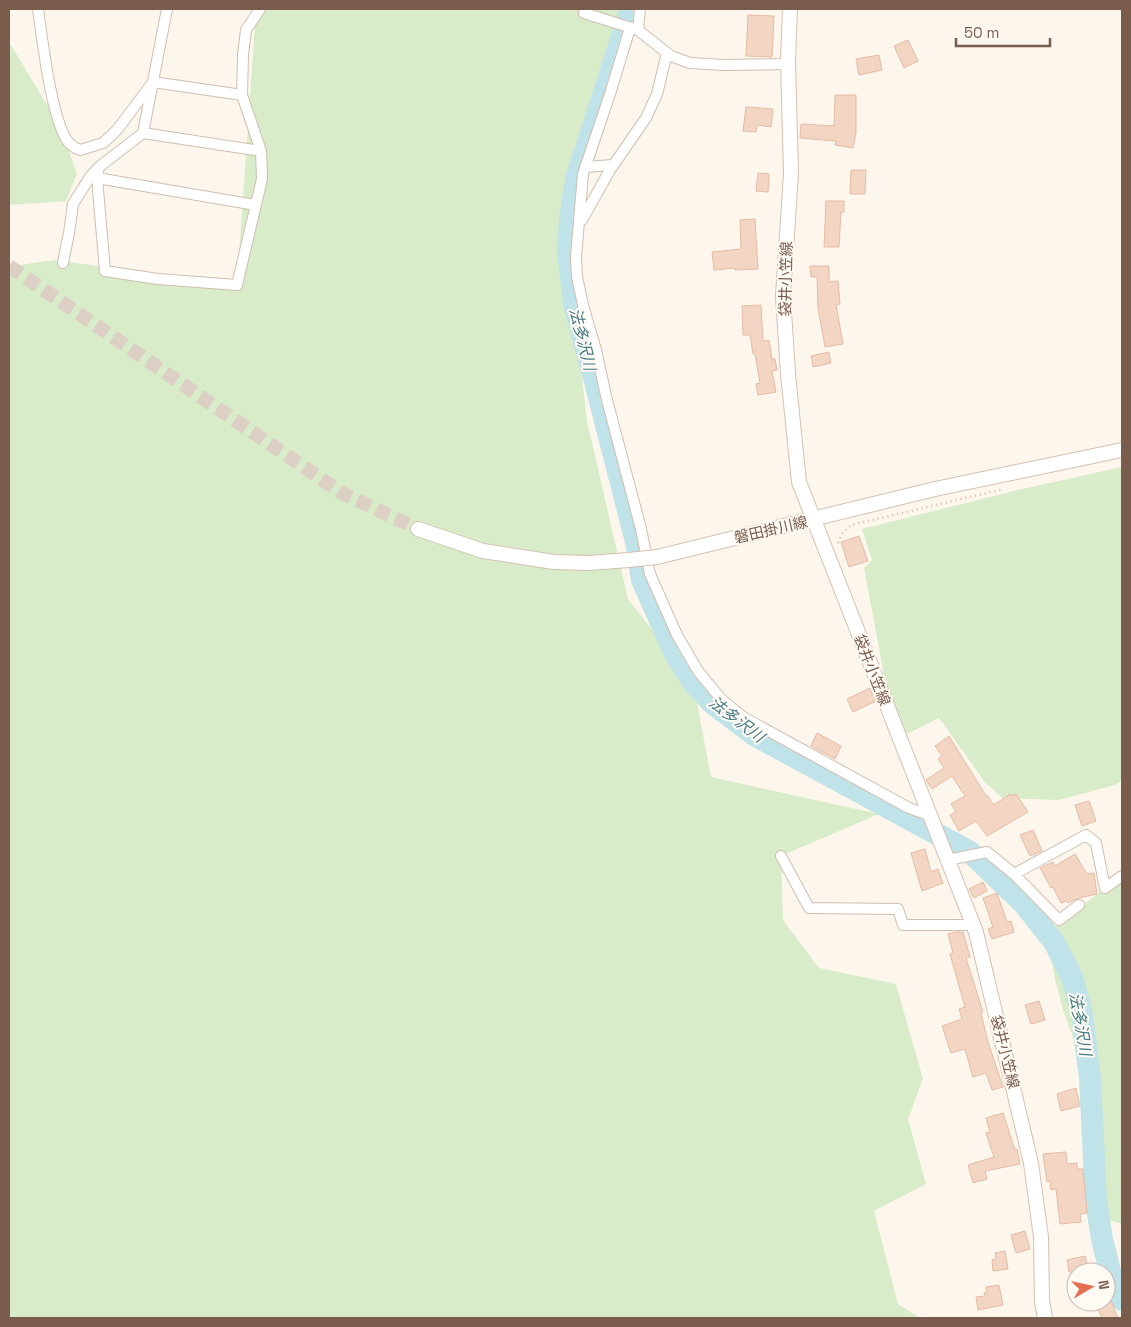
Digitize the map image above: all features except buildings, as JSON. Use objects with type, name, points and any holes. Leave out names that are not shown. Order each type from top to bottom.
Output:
[{"type":"main road","name":"袋井小笠線","points":[[790,9],[788,64],[791,173],[783,296],[788,374],[799,482],[973,925],[1032,1163],[1041,1237],[1042,1301],[1045,1318]]},
{"type":"main road","name":"磐田掛川線","points":[[418,529],[483,550],[554,562],[588,563],[657,557],[935,489],[1122,450]]},
{"type":"street","points":[[38,9],[48,75],[58,121],[70,144],[80,150],[103,144],[117,130],[152,82]]},
{"type":"street","points":[[63,263],[73,204],[90,177],[99,167],[143,133],[168,9]]},
{"type":"street","points":[[99,167],[97,178],[106,271],[158,279],[237,285],[262,179],[262,151],[242,95],[246,30],[260,9]]},
{"type":"street","points":[[640,9],[583,174],[576,257],[577,277],[584,310],[596,350],[607,400],[641,529],[650,574],[677,634],[698,671],[722,700],[743,718],[908,808],[929,815]]},
{"type":"street","points":[[584,13],[634,29],[667,53],[690,63],[724,65],[788,64]]},
{"type":"street","points":[[580,222],[614,165],[646,118],[656,94],[667,53]]},
{"type":"street","points":[[152,82],[242,95]]},
{"type":"street","points":[[143,133],[262,151]]},
{"type":"street","points":[[585,167],[614,165]]},
{"type":"street","points":[[97,178],[256,205]]},
{"type":"street","points":[[1014,874],[1086,836],[1096,843],[1105,888],[1122,876]]},
{"type":"street","points":[[948,860],[986,852],[1014,874],[1059,920],[1079,905]]},
{"type":"street","points":[[780,856],[808,908],[898,909],[903,925],[973,925]]},
{"type":"path","points":[[839,550],[838,543],[842,534],[851,526],[1009,488]]},
{"type":"green space","points":[[256,9],[633,9],[583,174],[572,292],[587,421],[628,599],[693,682],[711,777],[879,814],[781,856],[783,920],[819,968],[896,984],[923,1079],[908,1119],[926,1184],[874,1211],[898,1304],[920,1318],[9,1318],[9,265],[54,260],[237,285]]},
{"type":"green space","points":[[9,42],[61,128],[77,174],[66,201],[9,205]]},
{"type":"green space","points":[[1122,467],[1122,780],[1115,785],[1059,800],[1002,798],[985,782],[939,718],[905,735],[884,675],[864,568],[872,560],[862,529],[1018,490]]},
{"type":"green space","points":[[1122,874],[1122,1224],[1106,1219],[1095,1082],[1074,1040],[1063,1010],[1047,938],[1056,927]]},
{"type":"waterway","name":"法多沢川","points":[[631,9],[576,179],[570,219],[568,252],[574,304],[636,542],[642,580],[674,652],[693,682],[712,703],[754,735],[970,852],[1023,903],[1054,942],[1072,977],[1081,1009],[1090,1078],[1096,1201],[1102,1239],[1111,1275],[1122,1300]]},
{"type":"tunnel","points":[[9,266],[342,493],[418,529]]}]
